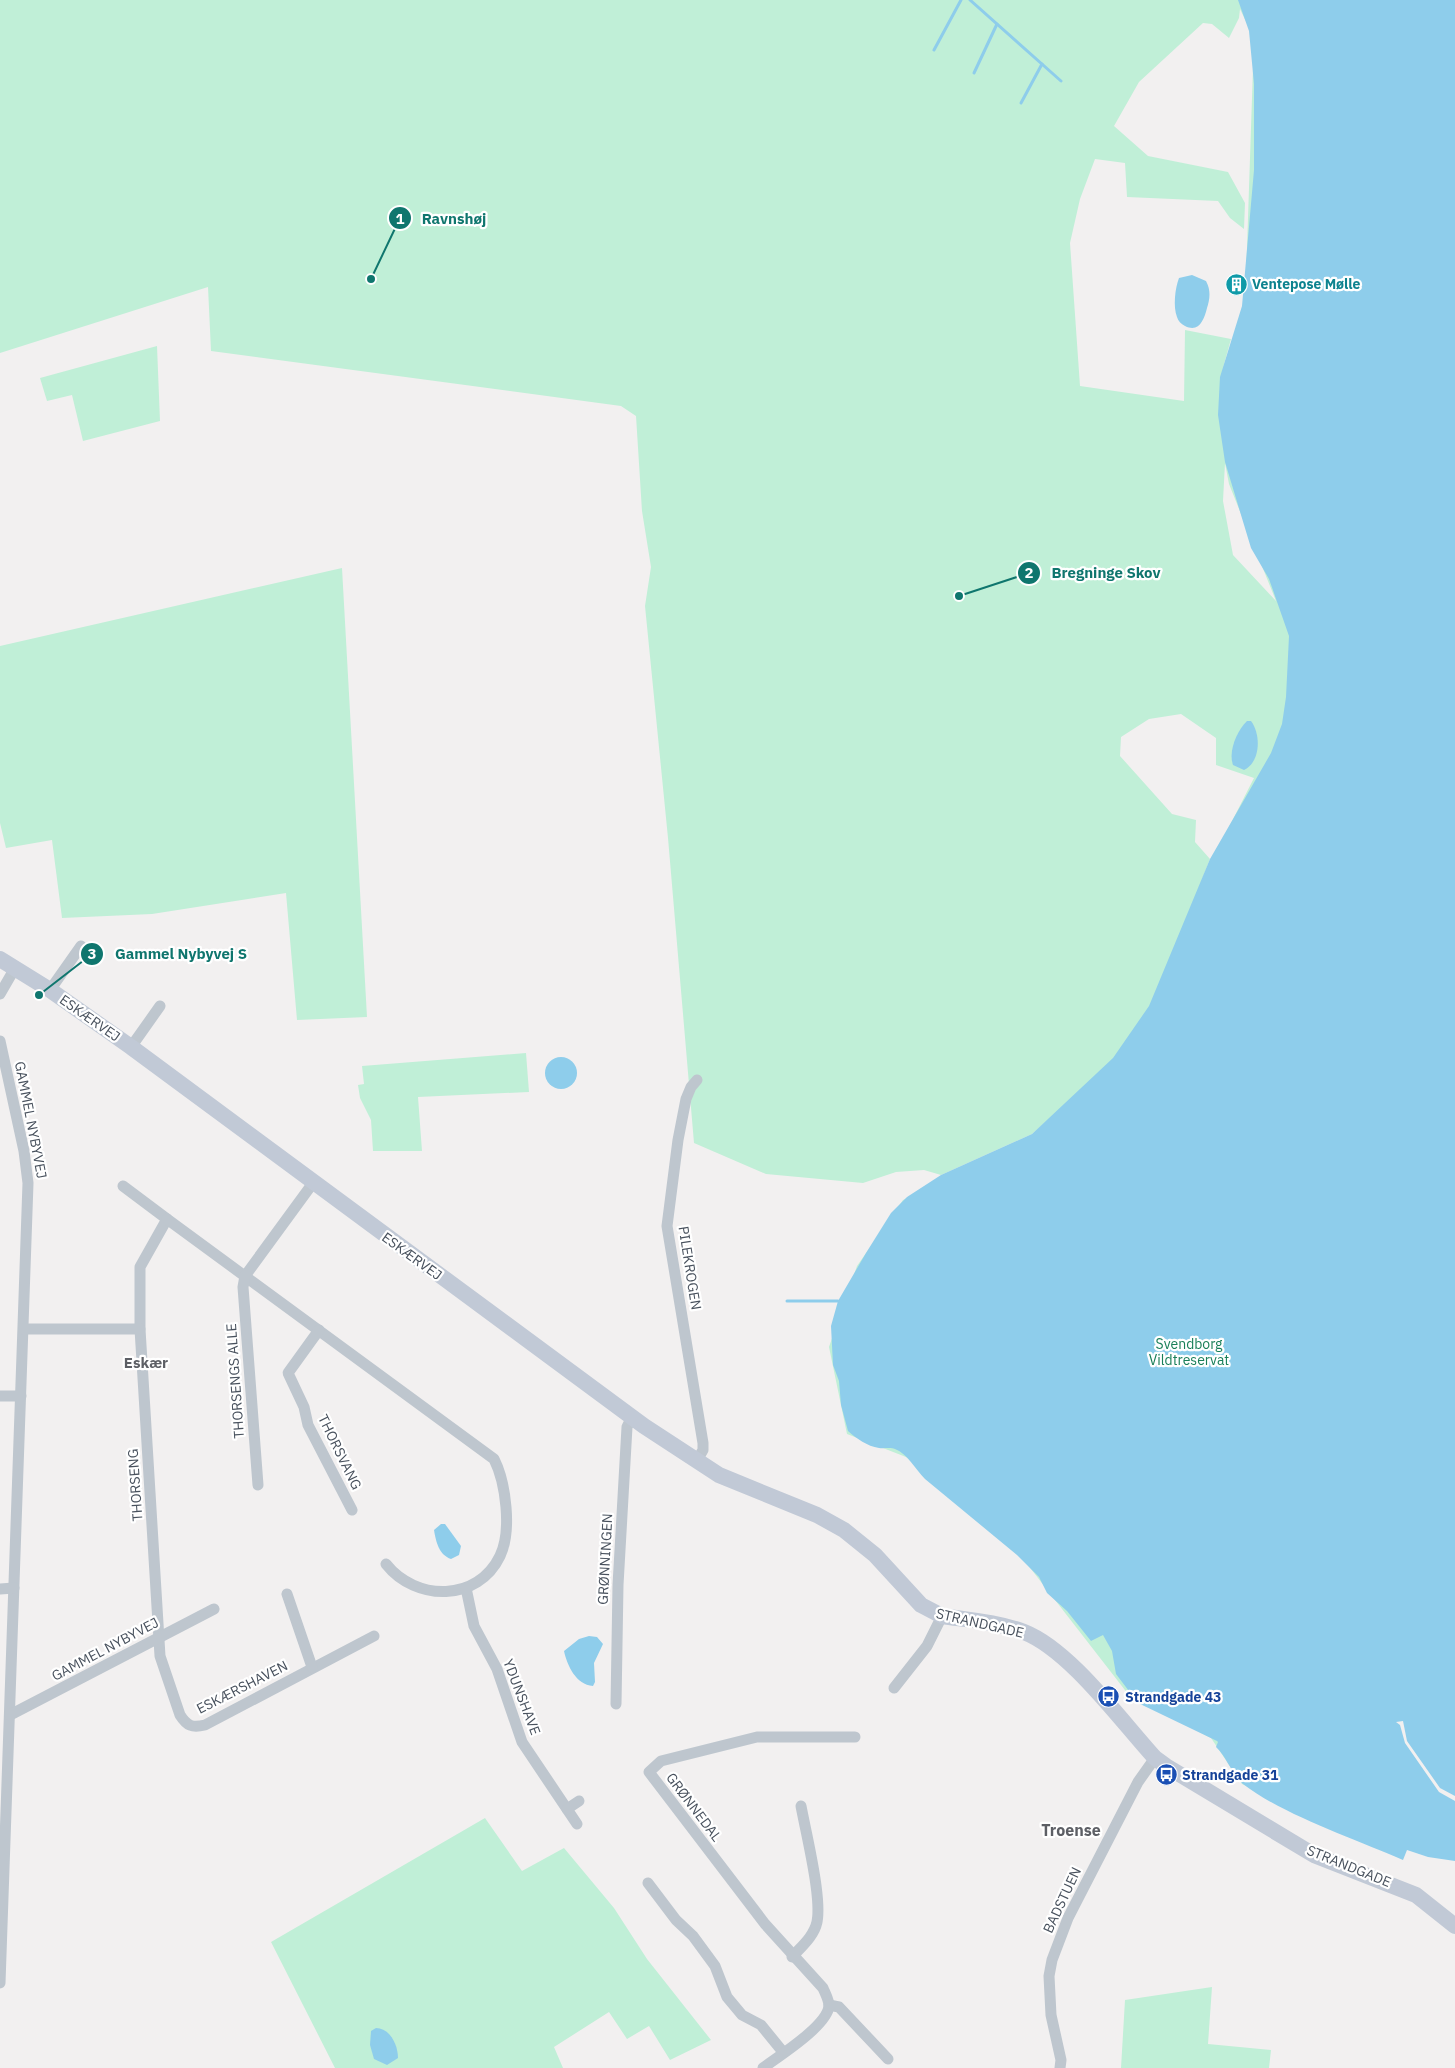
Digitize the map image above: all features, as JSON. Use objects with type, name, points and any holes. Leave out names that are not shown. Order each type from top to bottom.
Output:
[{"type":"street","name":"ESKÆRVEJ","points":[[50,990],[81,946]]},
{"type":"street","name":"ESKÆRVEJ","points":[[0,959],[50,990],[130,1047],[696,1462]]},
{"type":"street","points":[[0,994],[15,968]]},
{"type":"street","name":"ESKÆRVEJ","points":[[130,1047],[160,1006]]},
{"type":"street","name":"GAMMEL NYBYVEJ","points":[[0,1041],[27,1167],[22,1396],[0,1983]]},
{"type":"street","name":"PILEKROGEN","points":[[696,1462],[703,1450],[703,1443],[667,1226],[668,1205],[681,1123],[686,1099],[691,1087],[697,1080]]},
{"type":"street","points":[[245,1276],[313,1183]]},
{"type":"street","points":[[123,1186],[494,1459],[500,1470],[507,1522],[504,1546],[494,1567],[486,1575],[466,1588],[444,1593],[421,1590],[401,1579],[386,1564]]},
{"type":"street","name":"THORSENG","points":[[160,1638],[140,1329],[140,1267],[167,1218]]},
{"type":"street","name":"THORSENGS ALLE","points":[[245,1276],[243,1287],[258,1485]]},
{"type":"street","points":[[24,1329],[140,1329]]},
{"type":"street","name":"THORSVANG","points":[[319,1330],[288,1373],[304,1407],[308,1425],[352,1510]]},
{"type":"street","points":[[0,1396],[22,1396]]},
{"type":"street","name":"GRØNNINGEN","points":[[616,1704],[619,1575],[627,1427],[632,1416]]},
{"type":"street","name":"STRANDGADE","points":[[696,1462],[731,1481],[834,1524],[868,1549],[921,1605],[942,1616],[1012,1628],[1025,1632],[1048,1646],[1088,1683],[1155,1758],[1314,1855],[1416,1895],[1455,1926]]},
{"type":"street","points":[[0,1589],[14,1588]]},
{"type":"street","name":"YDUNSHAVE","points":[[466,1588],[474,1626],[496,1669],[522,1742],[577,1824]]},
{"type":"street","points":[[287,1594],[312,1667]]},
{"type":"street","name":"GAMMEL NYBYVEJ","points":[[10,1715],[214,1609]]},
{"type":"street","points":[[894,1688],[927,1646],[942,1616]]},
{"type":"street","name":"ESKÆRSHAVEN","points":[[160,1638],[160,1656],[180,1715],[186,1724],[194,1727],[205,1725],[374,1636]]},
{"type":"street","name":"GRØNNEDAL","points":[[855,1737],[758,1737],[660,1761],[649,1772],[792,1957],[823,1988],[829,2005],[839,2008],[892,2063]]},
{"type":"street","name":"BADSTUEN","points":[[1060,2068],[1061,2060],[1051,2014],[1049,1976],[1052,1960],[1068,1918],[1138,1782],[1155,1758]]},
{"type":"street","points":[[567,1809],[580,1801]]},
{"type":"street","points":[[792,1957],[812,1936],[817,1923],[818,1905],[801,1806]]},
{"type":"street","points":[[648,1882],[676,1920],[693,1936],[715,1966],[727,1997],[742,2015],[761,2025],[783,2052]]},
{"type":"street","points":[[763,2068],[822,2022],[829,2005]]},
{"type":"green space","points":[[0,0],[1455,0],[1455,1730],[1371,1724],[1404,1857],[1242,1784],[1211,1738],[1128,1694],[1024,1560],[906,1457],[847,1434],[829,1347],[857,1266],[903,1200],[1033,1137],[1051,1117],[1032,1134],[941,1175],[924,1170],[896,1172],[863,1183],[766,1174],[694,1143],[668,838],[645,606],[651,567],[642,511],[636,416],[621,406],[211,351],[208,287],[0,353]],"holes":[[[1240,9],[1254,38],[1245,308],[1223,368],[1231,339],[1185,330],[1184,401],[1080,386],[1070,243],[1080,199],[1095,159],[1125,163],[1127,197],[1218,201],[1230,218],[1244,229],[1245,203],[1228,172],[1148,156],[1114,126],[1139,82],[1203,23],[1212,24],[1229,38],[1239,18]],[[1225,463],[1229,484],[1276,601],[1233,555],[1223,501]],[[1181,714],[1216,738],[1216,765],[1254,778],[1201,882],[1210,859],[1195,842],[1196,820],[1172,814],[1120,756],[1121,737],[1149,719]]]},
{"type":"green space","points":[[157,346],[160,421],[83,441],[72,395],[47,401],[40,378]]},
{"type":"green space","points":[[342,568],[367,1017],[297,1020],[286,893],[152,914],[62,918],[52,840],[6,848],[0,823],[0,646]]},
{"type":"green space","points":[[526,1053],[529,1092],[418,1097],[422,1151],[373,1151],[371,1120],[360,1098],[358,1085],[364,1084],[362,1066]]},
{"type":"green space","points":[[485,1818],[522,1871],[564,1848],[614,1908],[647,1959],[711,2040],[670,2060],[649,2026],[627,2039],[609,2012],[554,2047],[563,2068],[335,2068],[271,1942]]},
{"type":"green space","points":[[1212,1987],[1208,2044],[1271,2050],[1269,2068],[1121,2068],[1125,2000]]},
{"type":"water","name":"Svendborg Vildtreservat","points":[[1238,0],[1455,0],[1455,1861],[1428,1857],[1407,1850],[1403,1860],[1320,1826],[1278,1806],[1239,1780],[1216,1747],[1217,1741],[1138,1703],[1116,1674],[1112,1651],[1103,1635],[1091,1641],[1067,1611],[1047,1593],[1039,1577],[1017,1555],[925,1479],[904,1454],[893,1448],[870,1446],[848,1431],[841,1405],[839,1381],[833,1365],[831,1326],[838,1301],[891,1213],[907,1197],[941,1175],[1032,1134],[1113,1058],[1149,1006],[1210,859],[1271,753],[1282,724],[1286,697],[1289,636],[1269,579],[1251,548],[1225,462],[1218,415],[1220,377],[1242,306],[1254,170],[1254,84],[1249,31]]},
{"type":"water","points":[[1192,275],[1206,281],[1210,294],[1204,317],[1200,324],[1197,327],[1190,328],[1181,323],[1177,318],[1175,303],[1179,278]]},
{"type":"water","points":[[1247,721],[1251,721],[1257,733],[1258,747],[1254,761],[1244,770],[1233,765],[1232,754],[1237,736]]},
{"type":"water","points":[[561,1057],[572,1062],[577,1073],[572,1084],[561,1089],[550,1084],[545,1073],[550,1062]]},
{"type":"water","points":[[441,1524],[445,1524],[461,1546],[459,1555],[451,1559],[441,1551],[436,1539],[434,1530]]},
{"type":"water","points":[[589,1636],[597,1637],[603,1644],[594,1663],[595,1682],[593,1686],[587,1685],[577,1678],[567,1662],[564,1651],[579,1639]]},
{"type":"water","points":[[376,2028],[389,2034],[397,2048],[398,2058],[387,2065],[374,2059],[370,2045],[371,2031]]},
{"type":"pier","points":[[1403,1721],[1407,1741],[1440,1788],[1455,1796],[1455,1801],[1439,1792],[1405,1743],[1400,1725],[1396,1722]]},
{"type":"waterway","points":[[934,50],[961,0]]},
{"type":"waterway","points":[[970,0],[1061,81]]},
{"type":"waterway","points":[[974,73],[997,24]]},
{"type":"waterway","points":[[1021,103],[1042,64]]},
{"type":"waterway","points":[[787,1301],[838,1301]]},
{"type":"place","name":"Ravnshøj","points":[[371,279]]},
{"type":"place","name":"Ventepose Mølle","points":[[1236,284]]},
{"type":"place","name":"Bregninge Skov","points":[[959,596]]},
{"type":"place","name":"Gammel Nybyvej S","points":[[39,995]]},
{"type":"place","name":"Strandgade 43","points":[[1109,1697]]},
{"type":"place","name":"Strandgade 31","points":[[1166,1775]]},
{"type":"district","name":"Eskær","points":[[146,1363]]},
{"type":"district","name":"Troense","points":[[1071,1830]]}]
